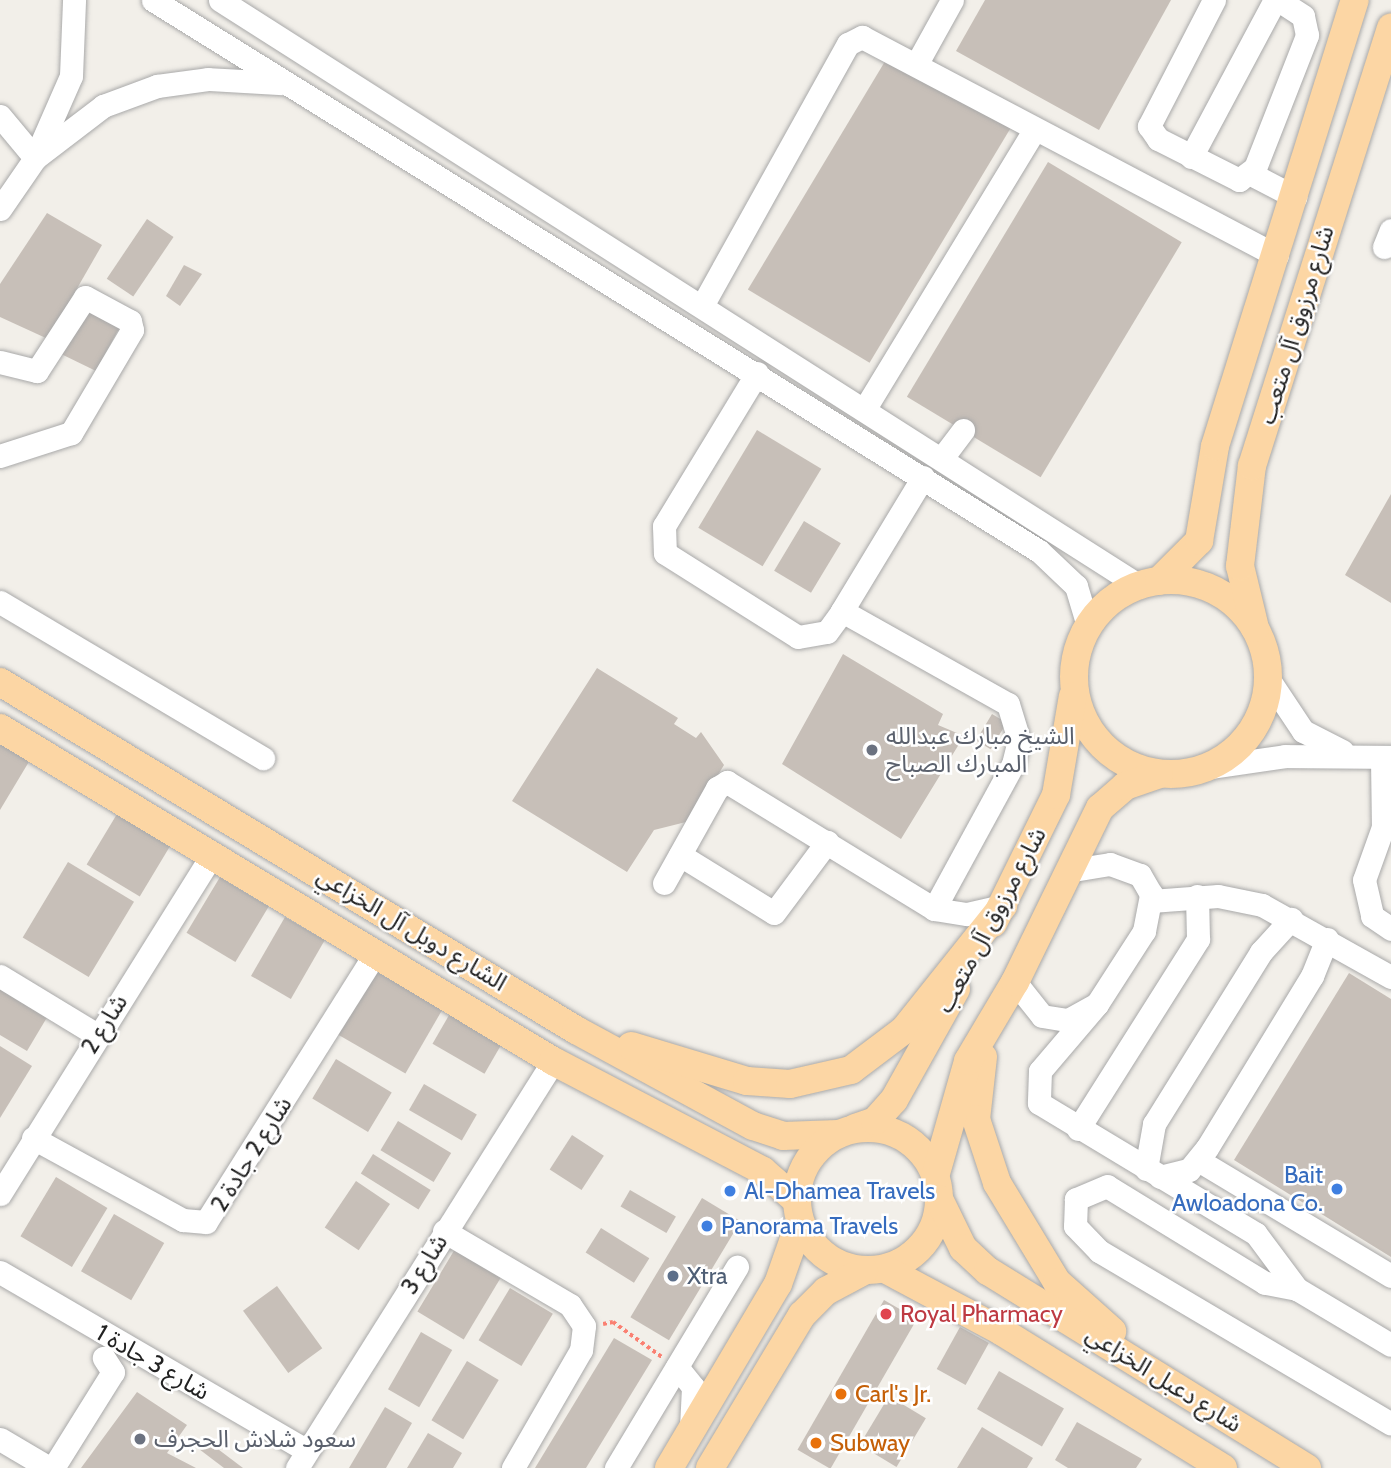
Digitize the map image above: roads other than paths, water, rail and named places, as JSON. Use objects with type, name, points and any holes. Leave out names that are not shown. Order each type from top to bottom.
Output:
[{"type":"main road","name":"شارع مرزوق آل متعب","points":[[1148,583],[1199,541],[1215,446],[1355,0]]},
{"type":"main road","name":"شارع مرزوق آل متعب","points":[[1255,628],[1240,566],[1252,466],[1391,27]]},
{"type":"main road","points":[[1148,583],[1202,584],[1232,601],[1255,628],[1267,677],[1266,700],[1251,734],[1210,767],[1159,774],[1127,764],[1100,744],[1082,716],[1074,683],[1088,626],[1110,601],[1148,583]]},
{"type":"main road","name":"الشارع دوبل آل الخزاعي","points":[[0,682],[124,754],[576,1030],[753,1126],[783,1136],[846,1131]]},
{"type":"main road","name":"شارع مرزوق آل متعب","points":[[846,1131],[874,1121],[894,1100],[1003,906],[1056,794],[1074,683]]},
{"type":"main road","points":[[53,760],[71,751],[74,724]]},
{"type":"main road","name":"الشارع دوبل آل الخزاعي","points":[[0,728],[553,1061],[763,1171],[798,1211]]},
{"type":"main road","points":[[102,790],[102,762],[124,754]]},
{"type":"main road","name":"شارع مرزوق آل متعب","points":[[937,1188],[953,1099],[997,1010],[1015,982],[1073,870],[1100,808],[1125,786],[1159,774]]},
{"type":"main road","points":[[576,1030],[747,1081],[790,1084],[851,1070],[904,1030],[1003,906]]},
{"type":"main road","points":[[997,1010],[976,1091],[976,1119],[997,1183],[1057,1282],[1153,1368]]},
{"type":"main road","points":[[669,1468],[778,1284],[798,1211],[803,1167],[846,1131],[904,1138],[937,1188],[929,1236],[903,1262],[874,1270],[825,1291],[802,1315],[710,1468]]},
{"type":"main road","name":"شارع دعبل الخزاعي","points":[[937,1188],[975,1261],[1153,1368],[1307,1468]]},
{"type":"main road","points":[[798,1211],[832,1261],[874,1270]]},
{"type":"main road","name":"شارع دعبل الخزاعي","points":[[874,1270],[1170,1434],[1222,1467]]},
{"type":"main road","points":[[1170,1434],[1198,1429],[1202,1399]]},
{"type":"main road","points":[[1222,1467],[1218,1442],[1244,1428]]},
{"type":"street","points":[[0,209],[35,158],[71,76],[74,0]]},
{"type":"street","points":[[153,0],[757,373],[1062,568],[1076,586],[1088,626]]},
{"type":"street","points":[[220,0],[600,239],[864,410],[1148,583]]},
{"type":"street","points":[[916,65],[952,0]]},
{"type":"street","points":[[1214,0],[1149,121],[1154,136],[1232,179],[1251,174],[1295,197]]},
{"type":"street","points":[[1191,157],[1277,0],[1306,21],[1303,46],[1251,174]]},
{"type":"street","points":[[702,306],[852,40],[867,38],[1034,130],[1276,257]]},
{"type":"street","points":[[1303,46],[1340,49]]},
{"type":"street","points":[[35,158],[103,106],[157,86],[208,79],[286,83]]},
{"type":"street","points":[[0,116],[35,158]]},
{"type":"street","points":[[864,410],[1034,130]]},
{"type":"street","points":[[502,217],[517,212],[580,248],[600,239]]},
{"type":"street","points":[[0,362],[37,371],[85,297],[130,321],[132,330],[71,433],[0,456]]},
{"type":"street","points":[[757,373],[664,526],[665,553],[798,637],[827,632],[923,477]]},
{"type":"street","points":[[942,458],[962,430]]},
{"type":"street","points":[[0,601],[263,758]]},
{"type":"street","points":[[842,611],[1008,704],[1017,718],[1013,764],[934,909]]},
{"type":"street","points":[[1267,677],[1303,731],[1379,758]]},
{"type":"street","points":[[1210,767],[1285,756],[1379,758]]},
{"type":"street","points":[[1379,758],[1383,827],[1364,880],[1372,916],[1391,929]]},
{"type":"street","points":[[664,883],[717,788],[727,782],[934,909],[967,914],[1003,906]]},
{"type":"street","points":[[680,855],[774,913],[827,842]]},
{"type":"street","name":"شارع 2","points":[[0,1194],[211,856]]},
{"type":"street","points":[[1073,870],[1130,867],[1147,884],[1151,901],[1144,931],[1097,1004],[1040,1071],[1035,1088],[1044,1108],[1256,1234],[1297,1289]]},
{"type":"street","points":[[1151,901],[1197,897],[1236,898],[1291,919],[1391,977]]},
{"type":"street","points":[[1078,1129],[1198,939],[1197,897]]},
{"type":"street","points":[[1153,1173],[1154,1124],[1261,953],[1291,919]]},
{"type":"street","points":[[1153,1173],[1179,1175],[1198,1160],[1312,976],[1327,939]]},
{"type":"street","name":"شارع 2 جادة 2","points":[[33,1138],[183,1220],[206,1222],[375,954]]},
{"type":"street","points":[[0,976],[97,1035]]},
{"type":"street","points":[[1015,982],[1032,1006],[1055,1020],[1097,1004]]},
{"type":"street","name":"شارع 3","points":[[302,1460],[553,1061]]},
{"type":"street","points":[[1198,1160],[1391,1276]]},
{"type":"street","points":[[1391,1345],[1297,1289],[1265,1283],[1107,1186],[1076,1199],[1076,1226],[1099,1251],[1391,1424]]},
{"type":"street","points":[[444,1231],[570,1305],[584,1326],[581,1350],[513,1468]]},
{"type":"street","points":[[616,1468],[737,1267]]},
{"type":"street","name":"شارع 3 جادة 1","points":[[0,1272],[302,1460]]},
{"type":"street","points":[[0,1439],[51,1468],[115,1370],[104,1358]]},
{"type":"street","points":[[677,1367],[693,1387],[691,1432]]},
{"type":"place","name":"الشيخ مبارك عبدالله المبارك الصباح","points":[[872,750]]},
{"type":"place","name":"Bait Awloadona Co.","points":[[1337,1189]]},
{"type":"place","name":"Al-Dhamea Travels","points":[[730,1191]]},
{"type":"place","name":"Panorama Travels","points":[[707,1226]]},
{"type":"place","name":"Xtra","points":[[673,1276]]},
{"type":"place","name":"Royal Pharmacy","points":[[886,1314]]},
{"type":"place","name":"Carl's Jr.","points":[[841,1394]]},
{"type":"place","name":"سعود شلاش الحجرف","points":[[140,1439]]},
{"type":"place","name":"Subway","points":[[816,1443]]}]
